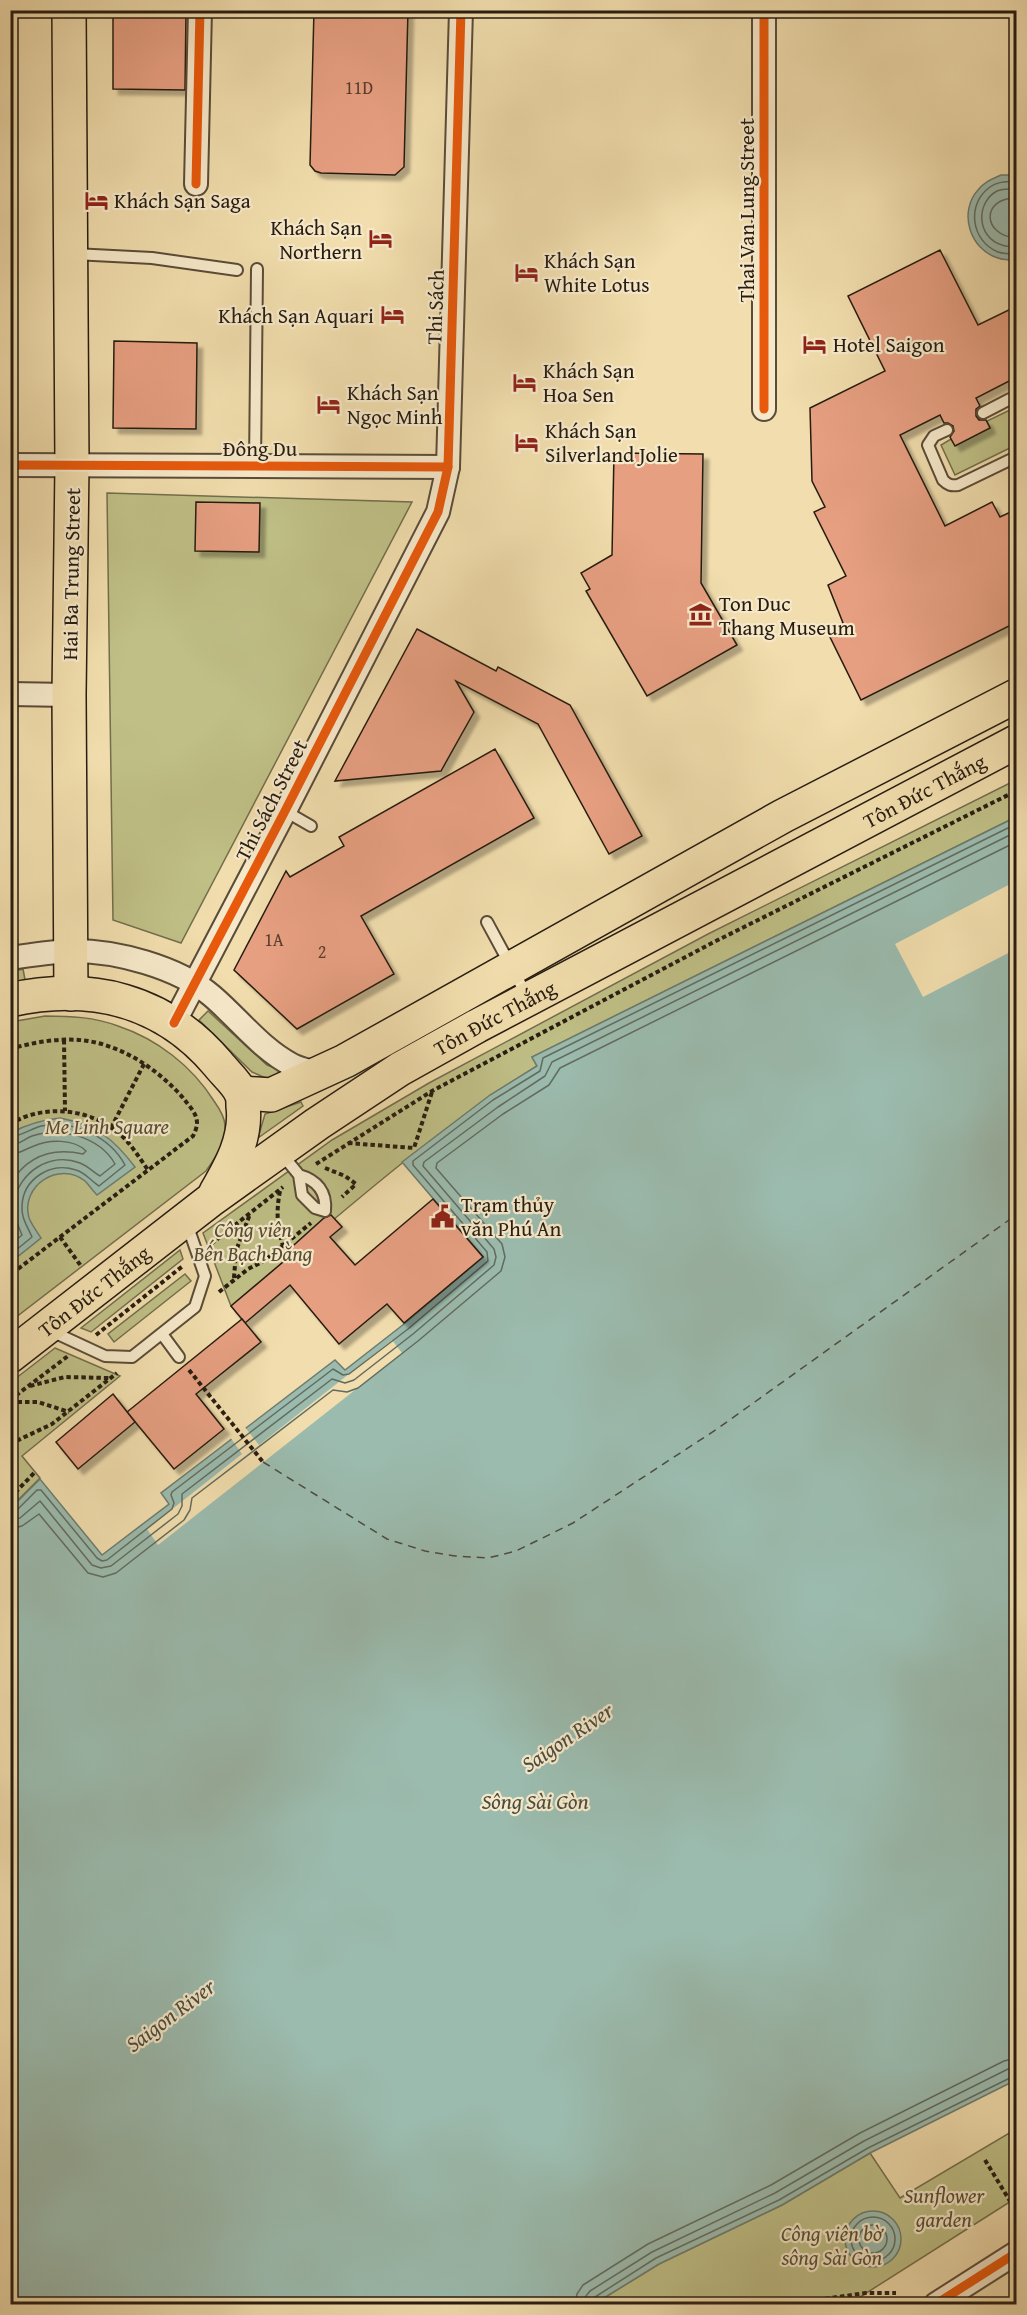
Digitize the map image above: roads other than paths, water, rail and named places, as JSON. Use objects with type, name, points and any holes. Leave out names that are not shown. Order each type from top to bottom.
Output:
[{"type":"main road","name":"Hai Ba Trung Street","points":[[69,10],[72,465],[69,695],[71,994]]},
{"type":"main road","name":"Tôn Đức Thắng","points":[[242,1093],[271,1095],[319,1074],[783,816],[1017,696]]},
{"type":"main road","name":"Tôn Đức Thắng","points":[[11,1355],[212,1199],[289,1163],[400,1069],[528,999],[1017,742]]},
{"type":"main road","points":[[10,1000],[35,995],[104,996],[139,1006],[174,1023],[210,1055],[242,1093],[244,1115],[240,1144],[212,1199]]},
{"type":"street","points":[[196,184],[200,10]]},
{"type":"street","name":"Thi Sách","points":[[285,811],[438,512],[448,467],[461,10]]},
{"type":"street","name":"Thai Van Lung Street","points":[[764,10],[764,409]]},
{"type":"street","name":"Đông Du","points":[[10,465],[448,467]]},
{"type":"street","points":[[10,694],[69,695]]},
{"type":"street","name":"Thi Sách Street","points":[[174,1023],[285,811]]},
{"type":"street","points":[[10,958],[71,951],[107,954],[169,972],[196,984],[279,1057],[294,1066],[319,1074]]},
{"type":"street","points":[[936,2304],[1017,2253]]},
{"type":"lane","points":[[71,254],[152,258],[237,270]]},
{"type":"lane","points":[[255,465],[257,269]]},
{"type":"lane","points":[[983,413],[1010,399],[1017,399]]},
{"type":"lane","points":[[947,430],[934,436],[928,445],[943,480],[947,484],[958,485],[1017,457]]},
{"type":"lane","points":[[285,811],[311,826]]},
{"type":"lane","points":[[487,922],[528,999]]},
{"type":"lane","points":[[289,1163],[323,1191],[326,1202],[325,1211],[315,1208],[302,1195],[289,1163]]},
{"type":"lane","points":[[46,1329],[105,1356],[132,1357],[162,1334],[195,1307],[205,1276],[186,1220]]},
{"type":"lane","points":[[162,1334],[180,1357]]},
{"type":"water","points":[[1001,175],[1016,175],[1016,260],[1005,260],[988,254],[974,239],[968,219],[972,199],[978,190]]},
{"type":"water","name":"Sông Sài Gòn","points":[[1016,817],[1016,2080],[870,2153],[782,2205],[659,2264],[594,2304],[11,2304],[11,1508],[40,1479],[102,1555],[169,1504],[161,1493],[335,1360],[345,1370],[483,1257],[402,1162],[490,1095],[537,1066],[532,1057]]},
{"type":"water","points":[[60,1118],[84,1125],[103,1134],[135,1167],[97,1195],[85,1181],[75,1175],[64,1173],[44,1180],[30,1196],[28,1206],[29,1218],[41,1238],[11,1262],[11,1133],[34,1123]]},
{"type":"water","points":[[873,2211],[884,2213],[893,2219],[899,2228],[901,2239],[899,2250],[893,2259],[884,2265],[873,2267],[862,2265],[853,2259],[847,2250],[845,2239],[847,2228],[853,2219],[862,2213]]},
{"type":"place","name":"Khách Sạn Saga","points":[[96,200]]},
{"type":"place","name":"Khách Sạn Northern","points":[[380,239]]},
{"type":"place","name":"Khách Sạn White Lotus","points":[[526,272]]},
{"type":"place","name":"Khách Sạn Aquari","points":[[392,315]]},
{"type":"place","name":"Hotel Saigon","points":[[815,344]]},
{"type":"place","name":"Khách Sạn Hoa Sen","points":[[525,382]]},
{"type":"place","name":"Khách Sạn Ngọc Minh","points":[[329,404]]},
{"type":"place","name":"Khách Sạn Silverland Jolie","points":[[527,442]]},
{"type":"place","name":"Ton Duc Thang Museum","points":[[701,615]]},
{"type":"place","name":"Trạm thủy văn Phú An","points":[[443,1216]]},
{"type":"park label","name":"Me Linh Square","points":[[107,1126]]},
{"type":"park label","name":"Công viên Bến Bạch Đằng","points":[[253,1241]]},
{"type":"park label","name":"Sunflower garden","points":[[944,2207]]},
{"type":"park label","name":"Công viên bờ sông Sài Gòn","points":[[832,2245]]},
{"type":"water label","name":"Saigon River","points":[[567,1737]]},
{"type":"water label","name":"Saigon River","points":[[170,2015]]}]
